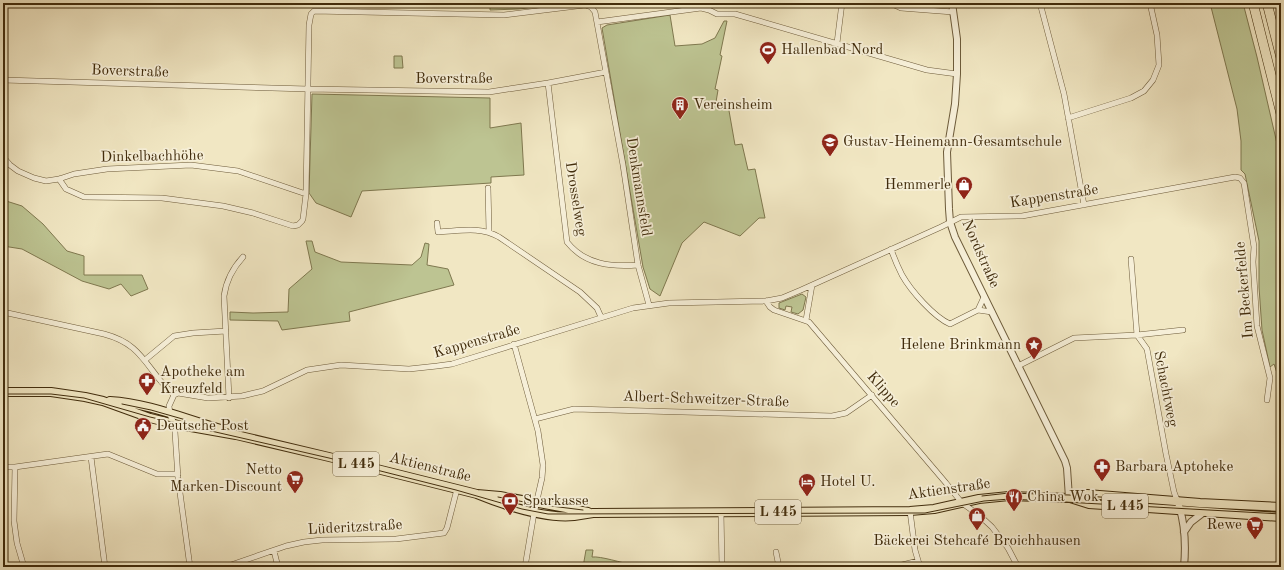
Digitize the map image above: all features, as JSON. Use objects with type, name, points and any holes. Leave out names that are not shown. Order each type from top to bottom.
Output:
[{"type":"highway","points":[[1253,3],[1281,114]]},
{"type":"highway","points":[[1267,3],[1281,58]]},
{"type":"main road","name":"Aktienstraße","points":[[3,392],[51,392],[85,397],[103,401],[150,418],[172,419],[226,430],[236,435]]},
{"type":"main road","name":"Aktienstraße","points":[[103,401],[123,402],[172,419],[477,494],[496,502],[534,513],[573,516],[593,513],[910,511],[938,509],[979,499],[1009,496],[1069,498],[1087,494],[1281,507]]},
{"type":"main road","name":"Aktienstraße","points":[[477,494],[500,496],[593,513]]},
{"type":"main road","name":"Aktienstraße","points":[[1069,498],[1089,504],[1281,517]]},
{"type":"street","points":[[837,43],[842,3]]},
{"type":"street","points":[[890,3],[901,8],[953,12]]},
{"type":"street","name":"Nordstraße","points":[[952,3],[957,40],[957,74],[947,152],[950,222],[953,232],[984,297],[1068,468],[1069,498]]},
{"type":"street","points":[[1040,3],[1068,118],[1084,205]]},
{"type":"street","points":[[1068,118],[1131,98],[1144,91],[1154,80],[1159,64],[1157,35],[1150,3]]},
{"type":"street","points":[[59,180],[66,189],[84,197],[170,199],[231,208],[293,226],[301,223],[303,219],[306,194],[309,25],[311,14],[317,10],[410,14],[504,15],[585,5],[592,7],[595,12],[606,72]]},
{"type":"street","points":[[597,22],[702,8],[717,14],[735,14],[927,70],[957,74]]},
{"type":"street","name":"Boverstraße","points":[[3,80],[308,89],[489,92],[606,72]]},
{"type":"street","name":"Denkmannsfeld","points":[[606,72],[623,165],[638,265],[649,305]]},
{"type":"street","name":"Drosselweg","points":[[548,83],[566,240],[585,257],[597,263],[617,267],[638,265]]},
{"type":"street","name":"Dinkelbachhöhe","points":[[3,157],[14,168],[24,174],[46,181],[59,180],[74,174],[107,169],[191,165],[238,172],[306,194]]},
{"type":"street","name":"Kappenstraße","points":[[174,395],[178,393],[208,398],[229,398],[242,396],[263,391],[307,370],[346,365],[402,369],[452,364],[626,309],[649,305],[669,303],[766,302],[782,298],[812,286],[961,217],[1022,216],[1235,177],[1240,178]]},
{"type":"street","name":"Im Beckerfelde","points":[[1240,178],[1244,183],[1254,247],[1257,326],[1270,378],[1267,400]]},
{"type":"street","points":[[488,188],[489,232]]},
{"type":"street","points":[[436,223],[438,232],[481,230],[489,232],[511,244],[580,292],[597,308],[601,317]]},
{"type":"street","points":[[890,249],[902,276],[916,294],[942,321],[950,324],[978,310],[992,312]]},
{"type":"street","points":[[229,398],[224,296],[225,288],[234,267],[243,257]]},
{"type":"street","name":"Schachtweg","points":[[1131,259],[1137,335],[1147,349],[1166,454],[1177,500]]},
{"type":"street","points":[[766,302],[774,310],[806,320],[812,286]]},
{"type":"street","points":[[978,310],[984,297]]},
{"type":"street","points":[[3,312],[111,336],[132,346],[174,395],[169,406],[172,419],[190,567]]},
{"type":"street","name":"Klippe","points":[[806,320],[872,395],[962,503],[979,515],[992,527],[1008,548],[1018,567]]},
{"type":"street","points":[[1018,366],[1074,338],[1137,335],[1183,330]]},
{"type":"street","points":[[145,360],[174,336],[226,331]]},
{"type":"street","points":[[514,344],[535,419],[543,465],[542,478],[534,513],[525,567]]},
{"type":"street","name":"Albert-Schweitzer-Straße","points":[[535,419],[574,409],[832,416],[851,411],[872,395]]},
{"type":"street","points":[[3,467],[15,467],[111,455],[157,474],[178,474]]},
{"type":"street","points":[[90,457],[105,567]]},
{"type":"street","points":[[15,467],[14,521],[17,543],[24,567]]},
{"type":"street","name":"Lüderitzstraße","points":[[225,567],[286,546],[310,541],[396,539],[445,532],[457,489]]},
{"type":"street","points":[[1177,500],[1182,510],[1184,532],[1184,567]]},
{"type":"street","points":[[894,567],[919,564],[910,511]]},
{"type":"street","points":[[721,512],[722,567]]},
{"type":"street","points":[[1184,532],[1191,522],[1204,512]]},
{"type":"street","points":[[274,551],[278,567]]},
{"type":"street","points":[[776,552],[779,567]]},
{"type":"green space","points":[[490,3],[571,3],[519,9],[490,10]]},
{"type":"green space","points":[[1210,3],[1243,3],[1281,161],[1281,385],[1274,364],[1270,367],[1262,330],[1259,287],[1259,241],[1245,174],[1241,170],[1241,141],[1237,109]]},
{"type":"green space","points":[[670,15],[675,46],[702,44],[715,38],[724,21],[727,21],[715,89],[718,90],[716,102],[728,105],[735,145],[742,144],[748,170],[755,169],[765,218],[759,218],[740,236],[704,222],[682,243],[660,296],[650,289],[643,267],[602,28],[607,25]]},
{"type":"green space","points":[[394,56],[402,56],[403,68],[394,68]]},
{"type":"green space","points":[[312,94],[490,98],[490,128],[521,123],[524,175],[491,177],[491,183],[362,191],[351,217],[316,203],[309,193]]},
{"type":"green space","points":[[3,200],[22,206],[43,224],[67,251],[84,256],[84,275],[142,275],[148,289],[131,296],[121,284],[109,289],[82,281],[22,249],[3,246]]},
{"type":"green space","points":[[306,241],[312,241],[315,252],[341,262],[412,265],[421,257],[425,243],[429,244],[427,265],[448,269],[454,285],[349,312],[350,321],[282,330],[278,321],[230,320],[230,312],[288,312],[289,289],[312,269]]},
{"type":"green space","points":[[802,294],[806,297],[803,310],[798,314],[791,312],[792,307],[786,306],[785,310],[779,308],[779,303]]},
{"type":"green space","points":[[586,550],[593,550],[592,557],[633,565],[632,567],[583,567]]},
{"type":"tram line","points":[[3,394],[51,394],[84,398],[150,417],[329,458],[456,490],[522,509],[548,514],[925,513],[984,501],[1010,499],[1281,514]]},
{"type":"tram line","points":[[122,404],[151,410],[186,420]]},
{"type":"tram line","points":[[982,496],[1009,493],[1131,499]]},
{"type":"tram line","points":[[498,497],[535,504],[583,510]]},
{"type":"place","name":"Hallenbad Nord","points":[[768,65]]},
{"type":"place","name":"Vereinsheim","points":[[680,120]]},
{"type":"place","name":"Gustav-Heinemann-Gesamtschule","points":[[830,157]]},
{"type":"place","name":"Hemmerle","points":[[964,200]]},
{"type":"place","name":"Helene Brinkmann","points":[[1034,360]]},
{"type":"place","name":"Apotheke am Kreuzfeld","points":[[147,396]]},
{"type":"place","name":"Deutsche Post","points":[[143,441]]},
{"type":"place","name":"Barbara Aptoheke","points":[[1102,482]]},
{"type":"place","name":"Netto Marken-Discount","points":[[295,494]]},
{"type":"place","name":"Hotel U.","points":[[807,497]]},
{"type":"place","name":"China Wok","points":[[1014,512]]},
{"type":"place","name":"Sparkasse","points":[[510,516]]},
{"type":"place","name":"Bäckerei Stehcafé Broichhausen","points":[[977,531]]},
{"type":"place","name":"Rewe","points":[[1255,540]]}]
